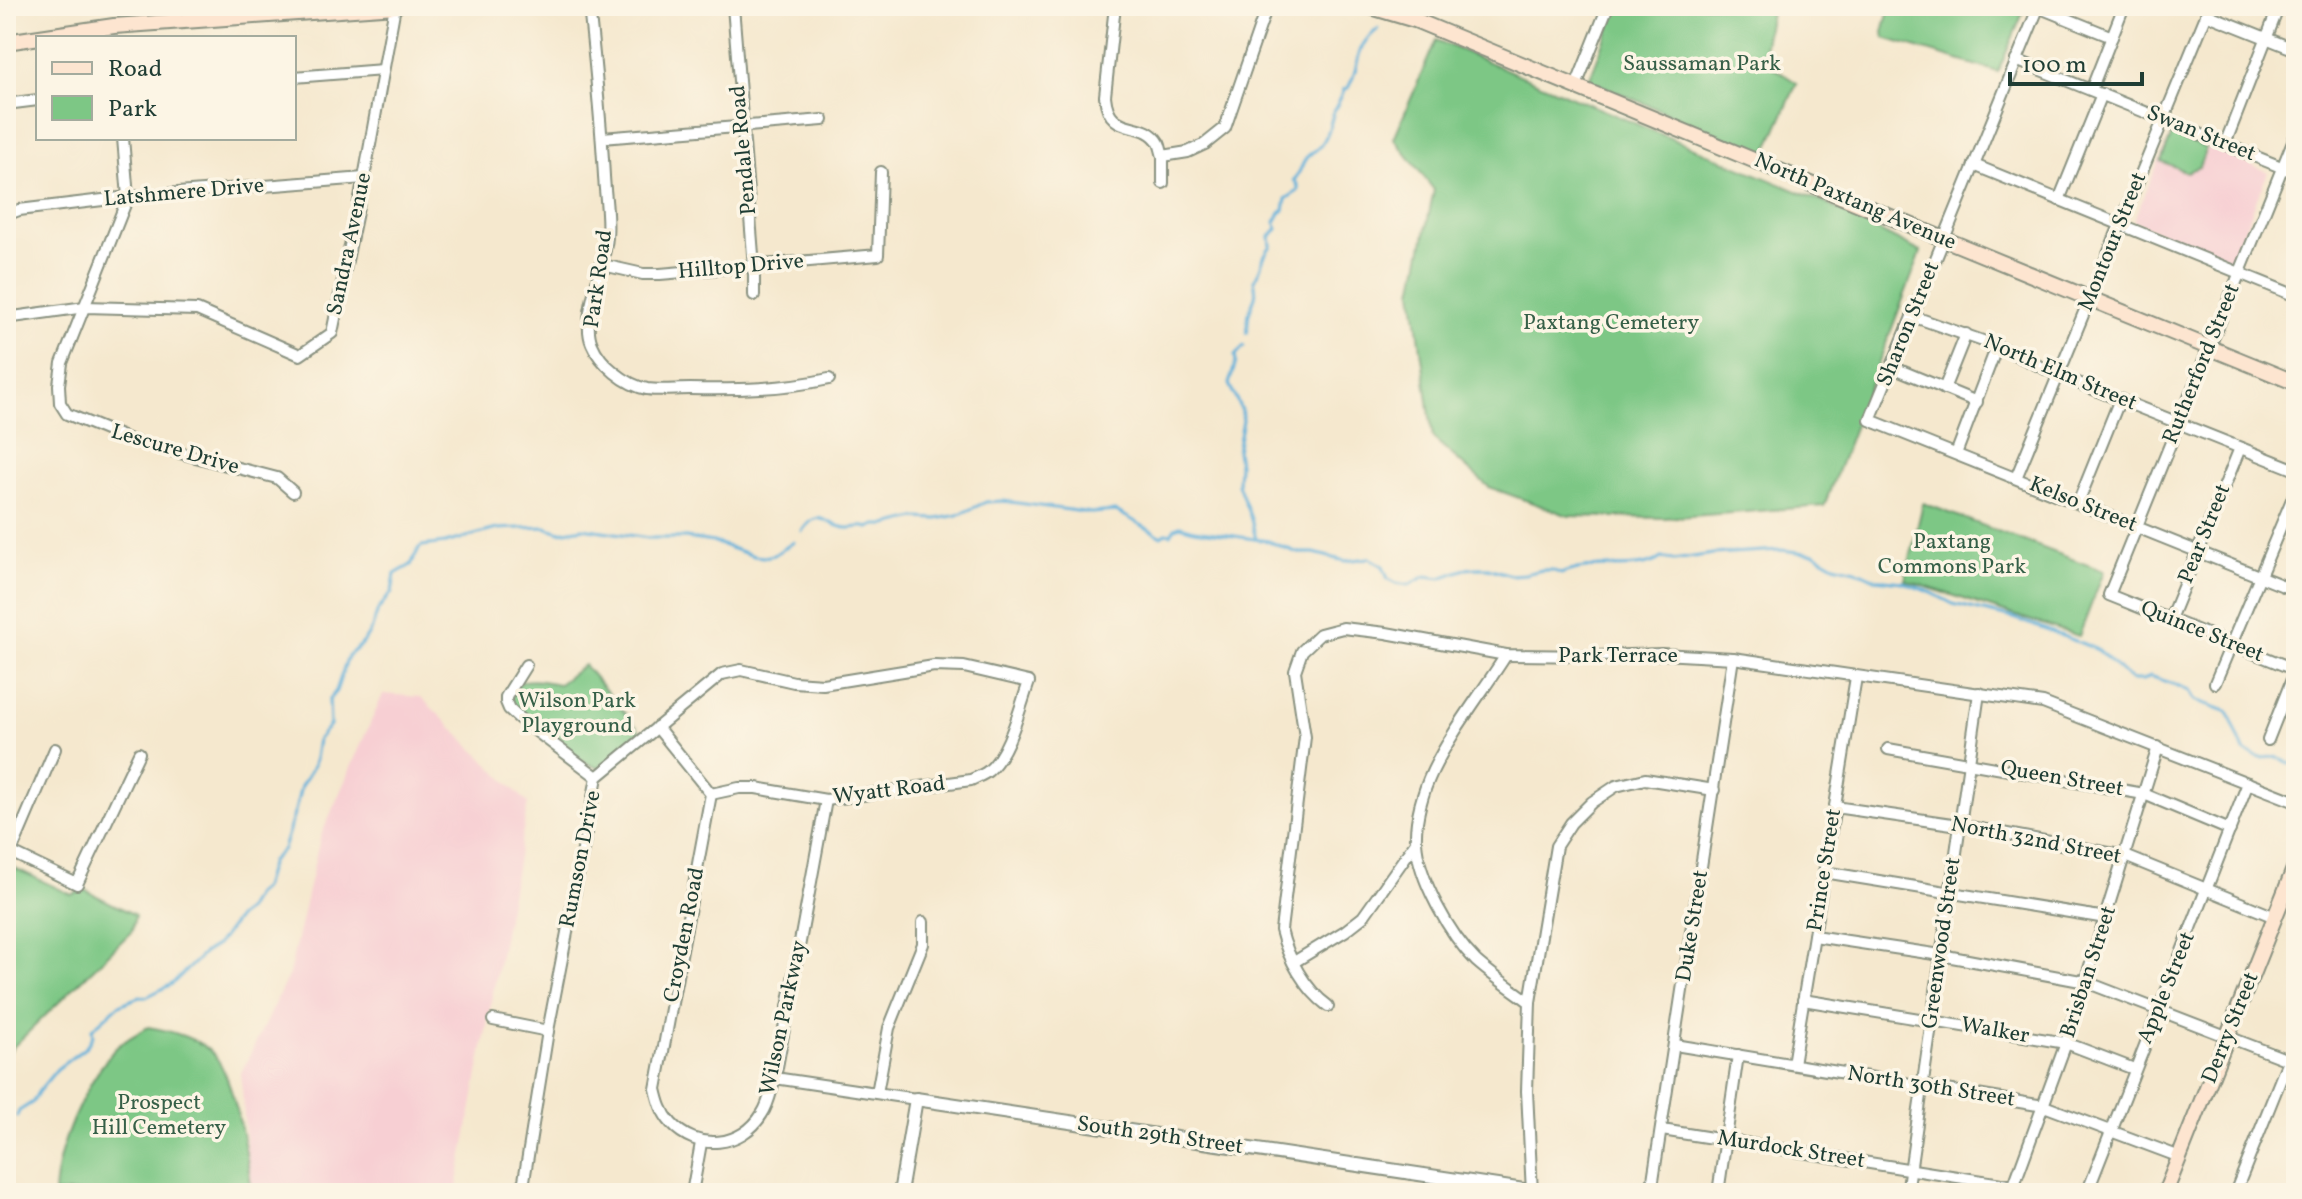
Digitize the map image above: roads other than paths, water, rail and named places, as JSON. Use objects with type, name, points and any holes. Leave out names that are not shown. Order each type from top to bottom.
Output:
[{"type":"main road","points":[[71,36],[396,6]]},
{"type":"main road","name":"North Paxtang Avenue","points":[[1368,6],[1415,20],[2296,383]]},
{"type":"main road","points":[[6,42],[36,39]]},
{"type":"main road","name":"Derry Street","points":[[2165,1193],[2296,864]]},
{"type":"street","name":"Sandra Avenue","points":[[6,318],[85,307],[197,310],[300,355],[332,333],[396,6]]},
{"type":"street","name":"Park Road","points":[[589,6],[602,138],[607,236],[603,265],[592,302],[589,323],[591,343],[605,363],[623,379],[646,389],[755,390],[829,379]]},
{"type":"street","name":"Pendale Road","points":[[733,6],[754,295]]},
{"type":"street","points":[[1115,6],[1105,96],[1107,111],[1114,120],[1147,133],[1158,141],[1163,156],[1163,183]]},
{"type":"street","points":[[1163,156],[1188,152],[1205,144],[1225,128],[1267,6]]},
{"type":"street","points":[[1576,86],[1608,6]]},
{"type":"street","points":[[2059,200],[2124,6]]},
{"type":"street","points":[[2225,144],[2279,6]]},
{"type":"street","points":[[2038,7],[2112,37]]},
{"type":"street","name":"Sharon Street","points":[[1870,420],[2038,7]]},
{"type":"street","points":[[2208,10],[2296,50]]},
{"type":"street","name":"Montour Street","points":[[2016,478],[2208,10]]},
{"type":"street","name":"Swan Street","points":[[2016,60],[2296,173]]},
{"type":"street","points":[[296,77],[383,70]]},
{"type":"street","points":[[6,104],[36,100]]},
{"type":"street","points":[[602,138],[823,120]]},
{"type":"street","name":"Rutherford Street","points":[[2109,595],[2296,134]]},
{"type":"street","points":[[85,307],[128,197],[123,140]]},
{"type":"street","points":[[1974,165],[2296,296]]},
{"type":"street","name":"Hilltop Drive","points":[[603,265],[643,274],[878,255],[881,172]]},
{"type":"street","name":"Latshmere Drive","points":[[6,215],[19,210],[128,197],[364,178]]},
{"type":"street","name":"Lescure Drive","points":[[85,307],[62,363],[60,403],[67,414],[130,440],[277,478],[293,492]]},
{"type":"street","name":"North Elm Street","points":[[1912,316],[1997,346],[2058,375],[2296,470]]},
{"type":"street","points":[[1944,389],[1966,334]]},
{"type":"street","points":[[1956,454],[1997,346]]},
{"type":"street","points":[[1892,367],[1977,402]]},
{"type":"street","points":[[2078,503],[2120,399]]},
{"type":"street","name":"Kelso Street","points":[[1870,420],[2296,591]]},
{"type":"street","name":"Pear Street","points":[[2170,619],[2240,448]]},
{"type":"street","points":[[2215,683],[2296,490]]},
{"type":"street","name":"Quince Street","points":[[2109,595],[2296,670]]},
{"type":"street","name":"Park Terrace","points":[[1328,1006],[1315,996],[1284,943],[1281,930],[1305,737],[1295,671],[1302,651],[1320,634],[1343,628],[1506,655],[1662,654],[1733,658],[2043,703],[2296,802]]},
{"type":"street","points":[[1506,655],[1433,771],[1420,806],[1416,842],[1426,883],[1440,913],[1459,942],[1476,960],[1530,1002]]},
{"type":"street","name":"Duke Street","points":[[1651,1193],[1733,658]]},
{"type":"street","points":[[526,665],[506,697],[509,709],[597,777]]},
{"type":"street","name":"Rumson Drive","points":[[522,1193],[548,1031],[597,777],[722,674],[741,670],[794,682],[823,684],[934,666],[964,667],[1029,682],[1005,747]]},
{"type":"street","points":[[2268,740],[2296,670]]},
{"type":"street","name":"Prince Street","points":[[1793,1064],[1856,677]]},
{"type":"street","name":"Greenwood Street","points":[[1907,1193],[1979,693]]},
{"type":"street","points":[[657,727],[711,794]]},
{"type":"street","name":"Wyatt Road","points":[[711,794],[756,788],[826,800],[971,780],[988,772],[1005,747]]},
{"type":"street","name":"Brisban Street","points":[[2013,1189],[2066,1043],[2158,747]]},
{"type":"street","points":[[55,749],[8,851],[77,884],[139,753]]},
{"type":"street","name":"Queen Street","points":[[1888,749],[2144,794],[2230,830]]},
{"type":"street","points":[[1537,1192],[1527,1091],[1530,1002],[1556,846],[1571,823],[1592,802],[1616,786],[1645,779],[1714,790]]},
{"type":"street","name":"Apple Street","points":[[2087,1193],[2248,783]]},
{"type":"street","name":"Croyden Road","points":[[701,1143],[672,1124],[661,1109],[656,1089],[711,794]]},
{"type":"street","name":"Wilson Parkway","points":[[701,1143],[725,1142],[745,1133],[762,1114],[775,1078],[826,800]]},
{"type":"street","name":"North 32nd Street","points":[[1835,807],[1959,825],[2125,856],[2275,917]]},
{"type":"street","points":[[1294,962],[1363,917],[1416,842]]},
{"type":"street","points":[[1824,872],[2106,918]]},
{"type":"street","points":[[877,1093],[889,1028],[923,944],[923,922]]},
{"type":"street","points":[[1814,936],[1941,955],[2086,982],[2288,1060]]},
{"type":"street","name":"Walker","points":[[1803,1000],[2066,1043],[2134,1069]]},
{"type":"street","points":[[493,1020],[548,1031]]},
{"type":"street","points":[[2235,1193],[2296,1041]]},
{"type":"street","name":"North 30th Street","points":[[1675,1045],[2044,1106],[2180,1157]]},
{"type":"street","points":[[1718,1193],[1738,1055]]},
{"type":"street","name":"South 29th Street","points":[[775,1078],[1537,1192]]},
{"type":"street","points":[[900,1193],[916,1099]]},
{"type":"street","name":"Murdock Street","points":[[1662,1130],[1910,1169],[2013,1189]]},
{"type":"street","points":[[692,1193],[701,1143]]},
{"type":"waterway","points":[[1247,333],[1248,316],[1255,294],[1254,280],[1271,246],[1270,236],[1278,229],[1275,222],[1284,210],[1286,199],[1298,191],[1294,180],[1306,158],[1325,138],[1335,108],[1352,79],[1364,43],[1378,29]]},
{"type":"waterway","points":[[1244,346],[1235,356],[1229,384],[1243,420],[1237,451],[1238,484],[1256,539]]},
{"type":"waterway","points":[[802,531],[819,518],[841,527],[869,528],[916,518],[937,519],[958,515],[986,502],[1003,501],[1091,513],[1116,511],[1161,536],[1171,534],[1180,526],[1268,541],[1298,553],[1314,553],[1345,561],[1369,558],[1383,566],[1388,579],[1409,585],[1426,576],[1441,578],[1477,568],[1511,575],[1542,570],[1561,574],[1586,568],[1641,565],[1661,558],[1674,560],[1781,550],[1815,554],[1834,565],[1875,579],[1903,582],[1953,604],[2014,618],[2081,643],[2098,650],[2133,680],[2144,680],[2150,676],[2190,690],[2195,700],[2229,714],[2244,751],[2260,758],[2276,757],[2296,766]]},
{"type":"waterway","points":[[17,1116],[19,1111],[33,1102],[57,1069],[86,1047],[93,1035],[92,1029],[119,1005],[146,997],[172,984],[204,953],[217,945],[263,888],[271,861],[283,849],[301,786],[314,765],[318,739],[330,725],[329,700],[336,691],[348,656],[363,643],[372,628],[378,610],[392,592],[395,574],[411,565],[419,548],[497,529],[545,527],[560,532],[583,528],[648,538],[686,538],[713,542],[764,557],[774,555],[794,542]]},
{"type":"park label","name":"Saussaman Park","points":[[1702,64]]},
{"type":"park label","name":"Paxtang Cemetery","points":[[1611,323]]},
{"type":"park label","name":"Paxtang Commons Park","points":[[1952,554]]},
{"type":"park label","name":"Wilson Park Playground","points":[[577,714]]},
{"type":"park label","name":"Prospect Hill Cemetery","points":[[159,1116]]}]
